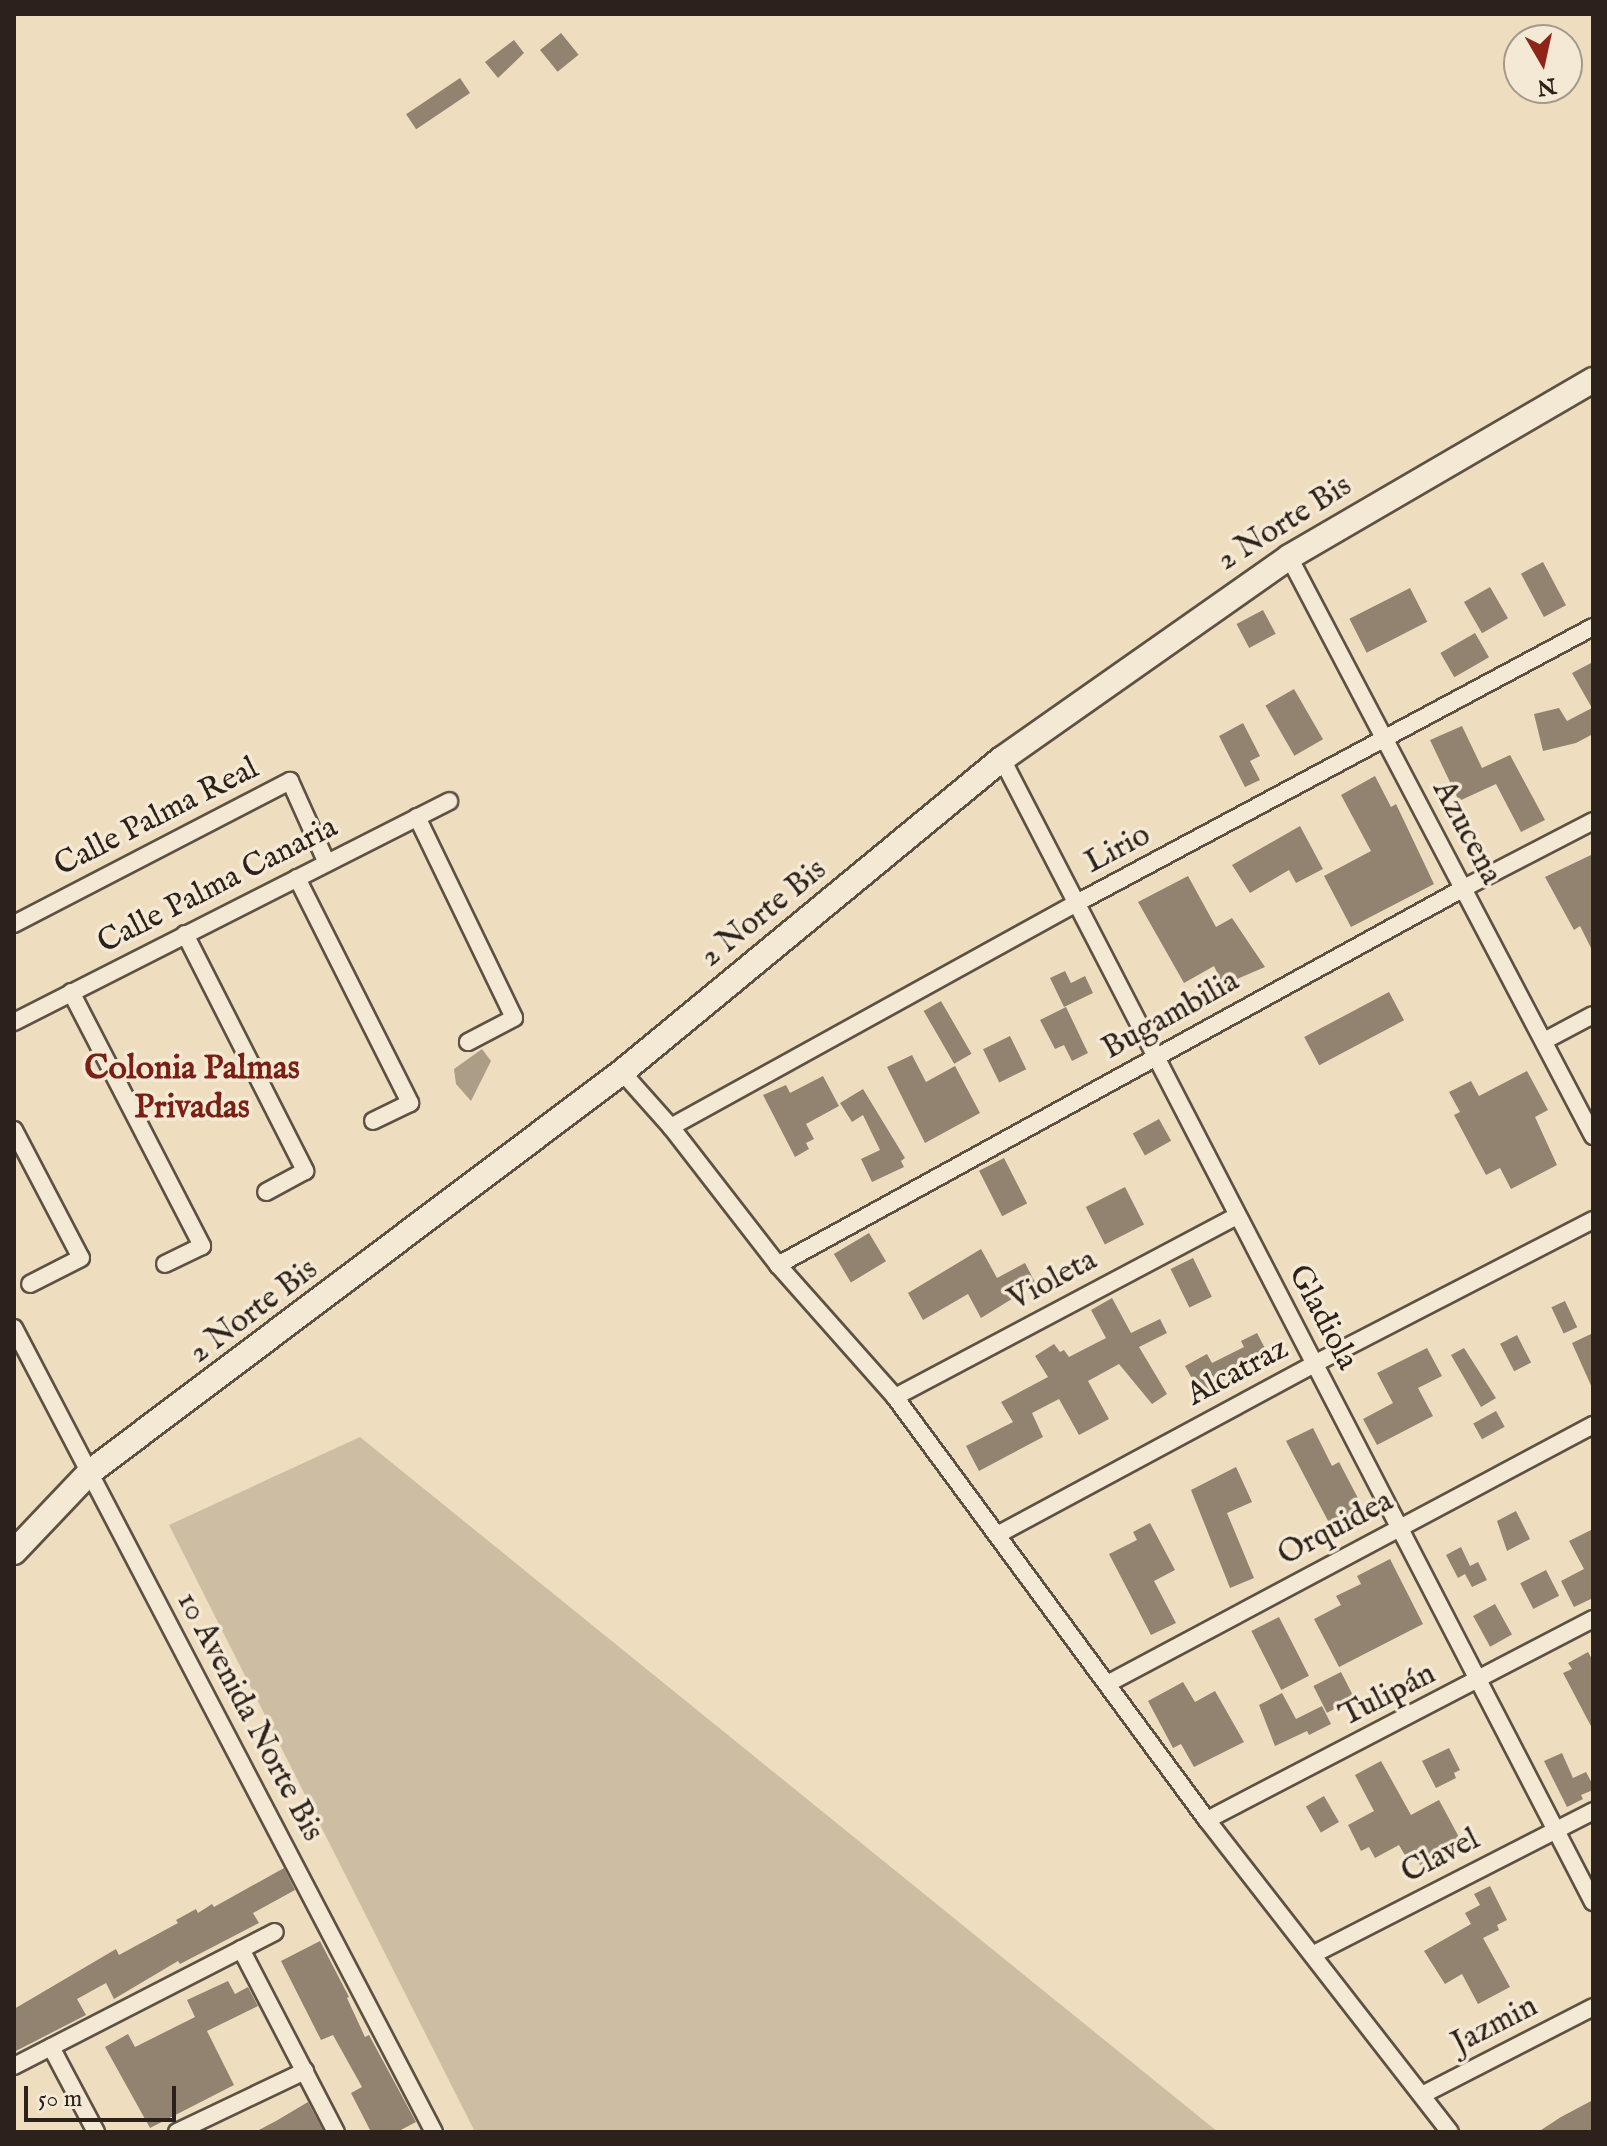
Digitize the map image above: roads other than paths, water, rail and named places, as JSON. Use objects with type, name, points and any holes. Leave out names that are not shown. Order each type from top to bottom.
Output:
[{"type":"street","name":"2 Norte Bis","points":[[14,1552],[90,1472],[200,1393],[622,1072],[1002,759],[1289,557],[1593,380]]},
{"type":"street","name":"Azucena","points":[[1289,557],[1593,1136]]},
{"type":"street","name":"Lirio","points":[[671,1127],[1075,904],[1593,627]]},
{"type":"street","name":"Gladiola","points":[[1002,759],[1314,1364],[1401,1525],[1593,1902]]},
{"type":"street","name":"Calle Palma Real","points":[[14,924],[290,781],[326,861]]},
{"type":"street","name":"Calle Palma Canaria","points":[[14,1022],[449,801]]},
{"type":"street","points":[[417,817],[514,1018],[468,1042]]},
{"type":"street","name":"Bugambilia","points":[[778,1265],[1464,888],[1593,821]]},
{"type":"street","points":[[297,878],[410,1103],[373,1121]]},
{"type":"street","points":[[185,934],[305,1171],[266,1192]]},
{"type":"street","points":[[71,992],[202,1246],[165,1264]]},
{"type":"street","points":[[1544,1041],[1593,1015]]},
{"type":"street","points":[[622,1072],[671,1127],[778,1265],[895,1397],[1207,1820],[1450,2132]]},
{"type":"street","points":[[14,1130],[81,1258],[30,1284]]},
{"type":"street","name":"Violeta","points":[[895,1397],[1237,1216]]},
{"type":"street","name":"Alcatraz","points":[[997,1535],[1314,1364],[1593,1220]]},
{"type":"street","name":"10 Avenida Norte Bis","points":[[14,1328],[434,2132]]},
{"type":"street","name":"Orquidea","points":[[1107,1684],[1593,1425]]},
{"type":"street","name":"Tulipán","points":[[1207,1820],[1593,1619]]},
{"type":"street","name":"Clavel","points":[[1314,1954],[1593,1811]]},
{"type":"street","points":[[14,2066],[275,1932]]},
{"type":"street","points":[[241,1949],[336,2132]]},
{"type":"street","name":"Jazmin","points":[[1422,2095],[1593,2007]]},
{"type":"street","points":[[51,2047],[96,2132]]},
{"type":"street","points":[[177,2132],[305,2071]]},
{"type":"district","name":"Colonia Palmas Privadas","points":[[192,1088]]}]
